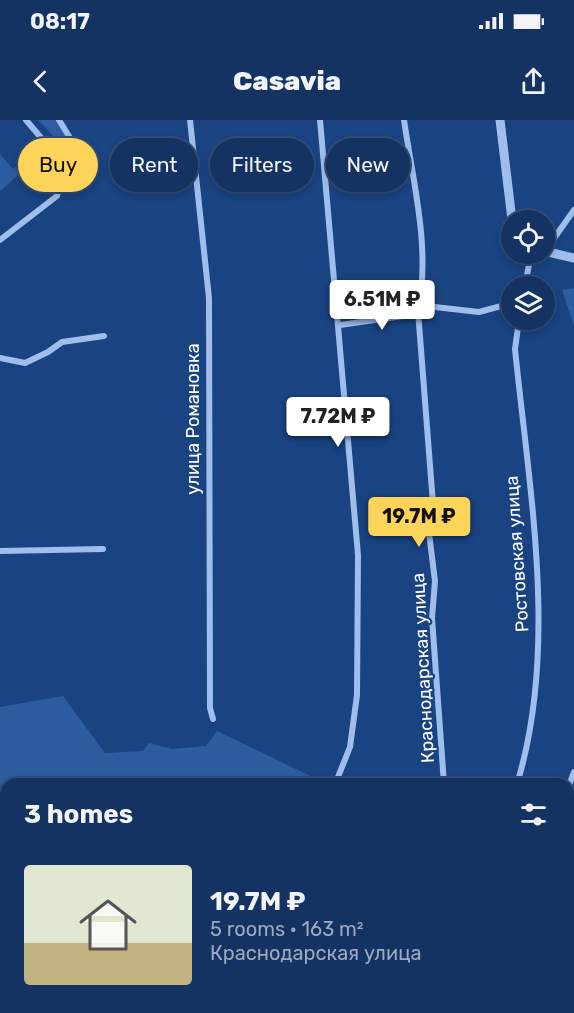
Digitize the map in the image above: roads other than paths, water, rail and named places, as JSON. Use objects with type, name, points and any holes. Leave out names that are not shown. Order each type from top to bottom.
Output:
[{"type":"street","points":[[0,240],[57,196],[65,166],[26,120]]},
{"type":"street","points":[[59,120],[70,138]]},
{"type":"street","name":"улица Романовка","points":[[190,120],[209,298],[210,708],[213,720]]},
{"type":"street","points":[[320,120],[340,325],[358,555],[357,695],[350,747],[338,777]]},
{"type":"street","name":"Краснодарская улица","points":[[404,120],[422,253],[422,290],[418,311],[433,504],[429,533],[435,581],[432,618],[444,778]]},
{"type":"street","points":[[500,120],[511,210]]},
{"type":"street","points":[[555,237],[574,210]]},
{"type":"street","points":[[555,253],[574,258]]},
{"type":"street","points":[[340,325],[403,316],[426,306],[479,312],[501,306]]},
{"type":"street","name":"Ростовская улица","points":[[518,330],[515,349],[540,640],[534,708],[526,754],[519,778]]},
{"type":"street","points":[[0,358],[25,363],[62,342],[104,336]]},
{"type":"street","points":[[0,551],[103,549]]}]
